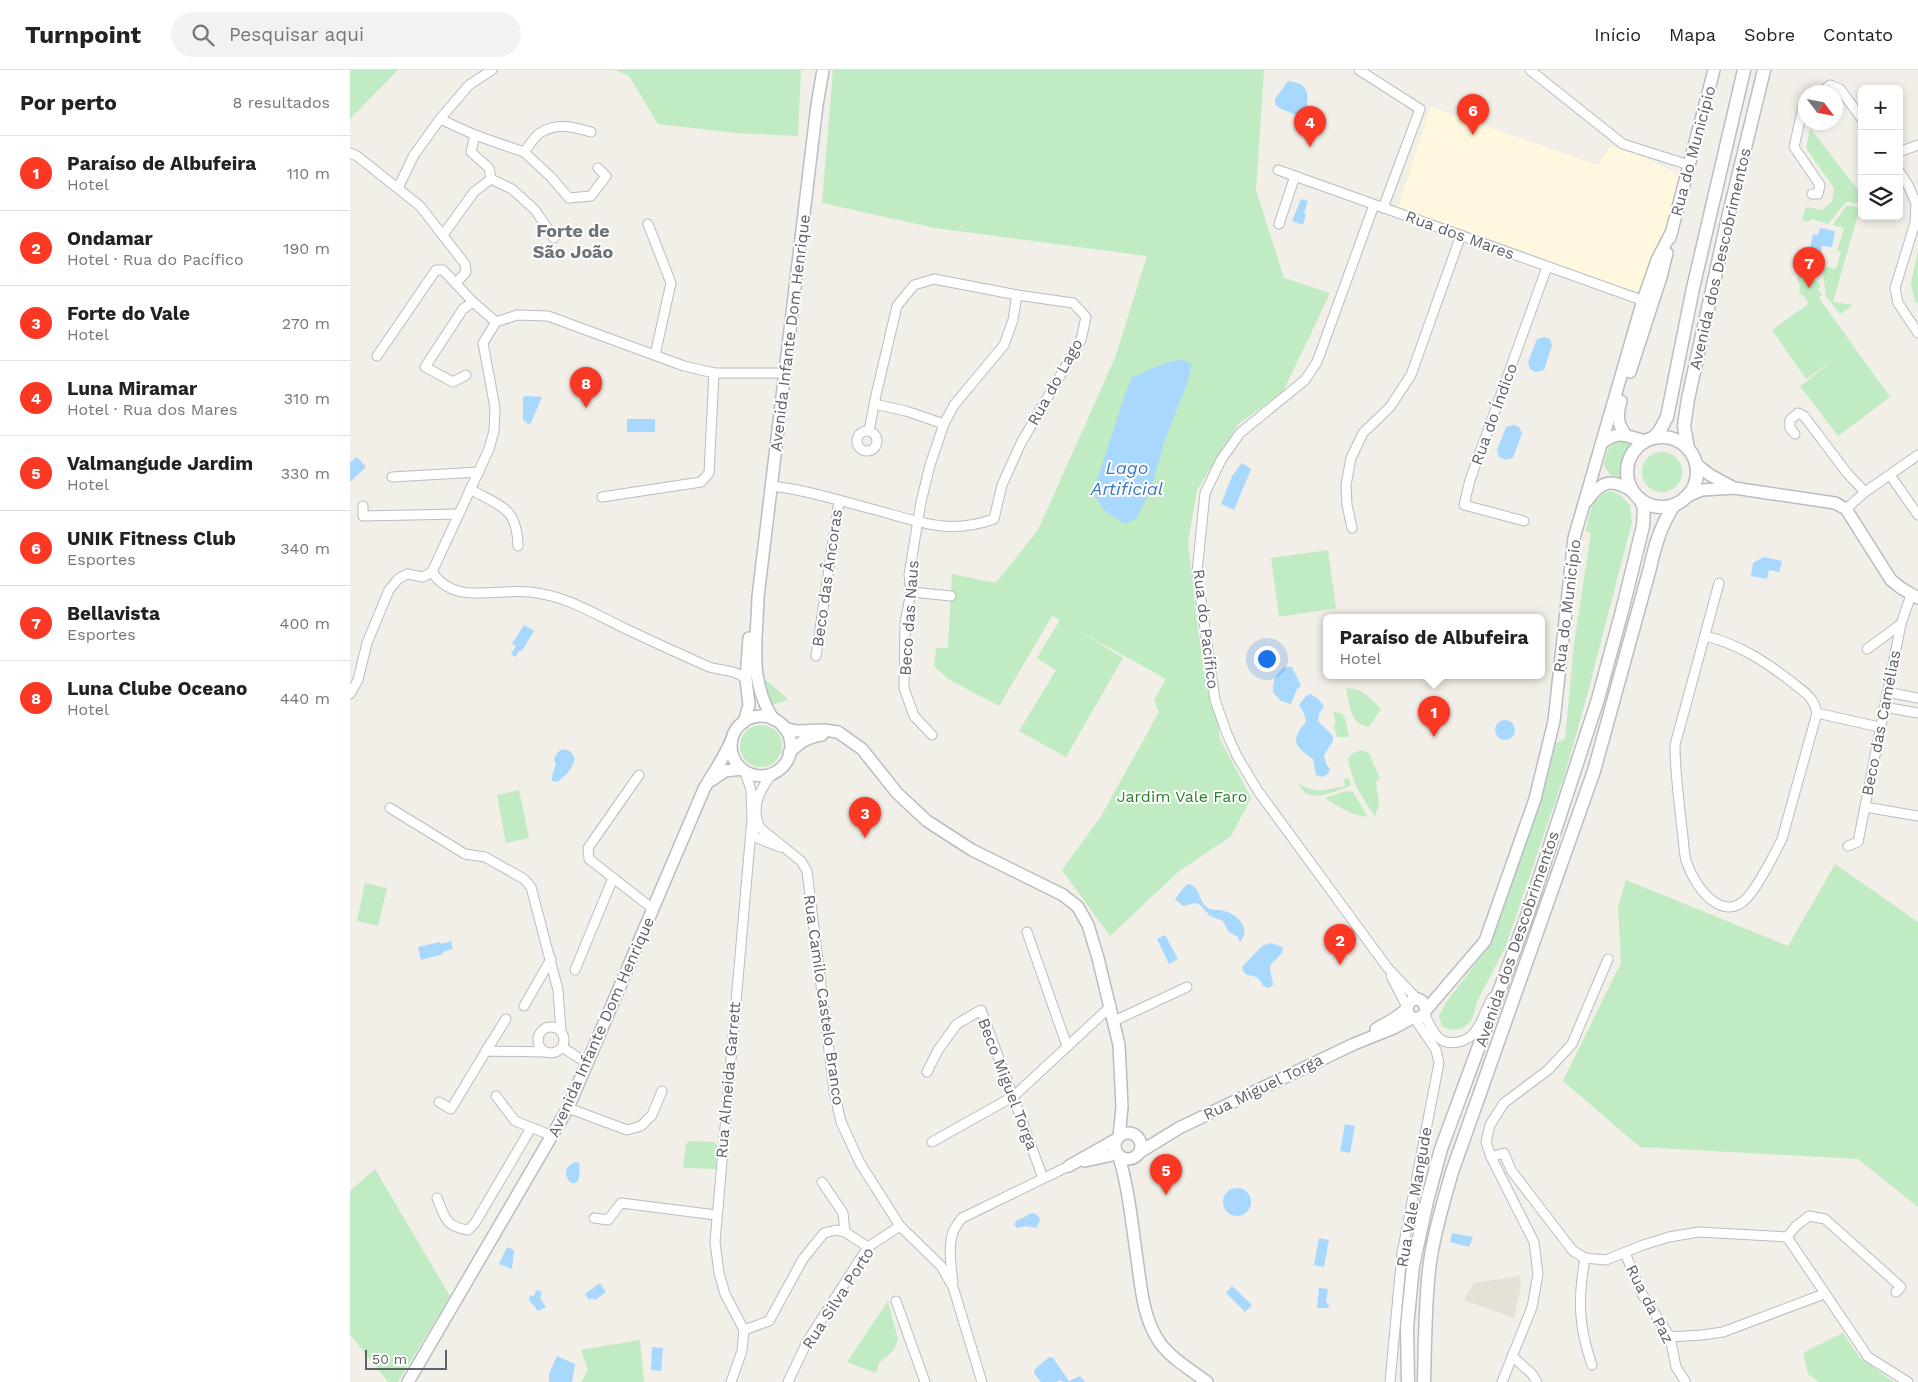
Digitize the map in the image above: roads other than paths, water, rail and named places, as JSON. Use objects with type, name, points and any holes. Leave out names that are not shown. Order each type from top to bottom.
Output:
[{"type":"main road","name":"Avenida dos Descobrimentos","points":[[1649,440],[1659,432],[1667,417],[1693,288],[1744,70]]},
{"type":"main road","name":"Avenida dos Descobrimentos","points":[[1688,448],[1684,426],[1688,400],[1764,70]]},
{"type":"main road","points":[[1668,437],[1677,440],[1688,448],[1696,464],[1697,478],[1692,491],[1686,497],[1674,505],[1656,506],[1637,496],[1628,480],[1628,466],[1632,454],[1649,440],[1668,437]]},
{"type":"main road","name":"Avenida dos Descobrimentos","points":[[1408,1382],[1407,1327],[1413,1266],[1427,1201],[1441,1150],[1527,916],[1598,699],[1622,611],[1642,526],[1644,508],[1637,496]]},
{"type":"main road","name":"Avenida dos Descobrimentos","points":[[1424,1382],[1426,1308],[1438,1222],[1455,1163],[1594,771],[1656,543],[1660,530],[1674,505]]},
{"type":"street","points":[[398,188],[414,155],[440,119],[469,85],[492,70]]},
{"type":"street","name":"Avenida Infante Dom Henrique","points":[[758,597],[817,106],[823,70]]},
{"type":"street","name":"Rua do Pacífico","points":[[1359,70],[1420,109],[1378,206],[1317,362],[1305,380],[1240,432],[1221,460],[1205,493],[1197,572],[1216,700],[1227,734],[1237,756],[1258,791],[1387,966],[1416,1010]]},
{"type":"street","points":[[1530,70],[1623,144],[1690,165]]},
{"type":"street","name":"Rua do Município","points":[[1625,434],[1618,425],[1618,411],[1657,260],[1672,231],[1714,70]]},
{"type":"street","points":[[1843,93],[1858,114]]},
{"type":"street","points":[[440,119],[475,135],[524,152],[569,198],[591,196],[606,176],[598,168]]},
{"type":"street","points":[[524,152],[538,134],[553,127],[572,126],[591,132]]},
{"type":"street","points":[[1798,129],[1794,147],[1820,185],[1818,194],[1812,194]]},
{"type":"street","points":[[475,135],[471,152],[489,168],[491,180]]},
{"type":"street","points":[[1903,151],[1918,145]]},
{"type":"street","points":[[350,153],[357,156],[420,206],[465,264],[466,272],[456,283]]},
{"type":"street","name":"Rua dos Mares","points":[[1278,170],[1647,302]]},
{"type":"street","points":[[1902,175],[1916,203],[1915,223],[1895,288],[1898,303],[1918,333]]},
{"type":"street","points":[[1278,224],[1295,176]]},
{"type":"street","points":[[443,235],[474,192],[491,180]]},
{"type":"street","points":[[491,180],[512,189],[535,210],[554,238]]},
{"type":"street","points":[[648,224],[671,282],[656,354]]},
{"type":"street","points":[[1352,528],[1347,505],[1346,485],[1351,458],[1363,433],[1390,407],[1411,375],[1461,235]]},
{"type":"street","name":"Rua do Índico","points":[[1524,521],[1464,505],[1470,480],[1548,267]]},
{"type":"street","points":[[377,356],[436,270],[443,270],[473,302],[496,322]]},
{"type":"street","name":"Rua do Lago","points":[[772,486],[794,489],[918,523],[966,527],[975,526],[994,519],[1002,484],[1021,443],[1081,340],[1086,317],[1073,303],[1017,295],[934,279],[914,285],[897,306],[869,431]]},
{"type":"street","name":"Beco das Naus","points":[[932,735],[914,716],[904,688],[905,623],[911,592],[909,575],[918,523],[930,465],[944,424],[954,405],[1004,345],[1013,320],[1017,295]]},
{"type":"street","points":[[466,376],[453,382],[425,367],[463,309],[473,302]]},
{"type":"street","name":"Rua do Município","points":[[1416,1010],[1457,975],[1485,941],[1535,798],[1546,761],[1554,722],[1574,538],[1601,444],[1647,302]]},
{"type":"street","points":[[350,694],[358,680],[367,643],[389,590],[398,579],[407,574],[423,576],[432,572],[489,449],[494,431],[496,408],[484,343],[496,322],[517,315],[548,316],[656,354],[684,366],[714,373],[785,373]]},
{"type":"street","points":[[602,497],[701,482],[709,473],[714,373]]},
{"type":"street","points":[[874,404],[906,411],[944,424]]},
{"type":"street","points":[[1795,434],[1790,428],[1790,420],[1798,414],[1804,416],[1847,473],[1865,492]]},
{"type":"street","points":[[1601,444],[1615,434],[1625,434],[1649,440]]},
{"type":"street","points":[[1846,509],[1865,492],[1918,456]]},
{"type":"street","points":[[1596,461],[1601,475],[1610,482],[1623,485],[1637,496]]},
{"type":"street","points":[[1696,464],[1710,475],[1734,488]]},
{"type":"street","points":[[392,477],[479,472]]},
{"type":"street","points":[[1890,476],[1918,515]]},
{"type":"street","points":[[1583,504],[1600,485],[1610,482]]},
{"type":"street","points":[[1686,497],[1702,490],[1734,488],[1835,503],[1846,509],[1892,580],[1914,596]]},
{"type":"street","points":[[470,489],[509,511],[518,528],[518,546]]},
{"type":"street","name":"Beco das Âncoras","points":[[816,656],[839,501]]},
{"type":"street","points":[[363,506],[363,516],[458,514]]},
{"type":"street","points":[[432,572],[437,580],[463,593],[529,592],[562,598],[709,667],[732,670],[746,679]]},
{"type":"street","points":[[1705,636],[1722,640],[1746,650],[1775,668],[1807,694],[1814,702],[1817,713],[1782,839],[1774,856],[1746,899],[1730,906],[1714,903],[1705,895],[1694,880],[1686,862],[1675,769],[1675,745],[1719,584]]},
{"type":"street","points":[[911,592],[951,596]]},
{"type":"street","name":"Beco das Camélias","points":[[1848,846],[1858,842],[1900,624],[1914,596]]},
{"type":"street","points":[[743,771],[734,762],[730,752],[731,741],[735,732],[744,722],[749,705],[746,679],[748,644],[758,597]]},
{"type":"street","points":[[704,789],[716,776],[725,771],[743,771],[758,776],[773,773],[786,761],[789,753],[790,736],[773,719],[763,704],[756,673],[755,648],[758,597]]},
{"type":"street","points":[[1867,648],[1900,624]]},
{"type":"street","points":[[1887,692],[1918,698]]},
{"type":"street","points":[[1884,707],[1918,713]]},
{"type":"street","points":[[1817,713],[1879,727]]},
{"type":"street","points":[[744,722],[764,716],[773,719]]},
{"type":"street","points":[[784,728],[797,731],[824,730],[838,732],[862,749],[897,793],[927,821],[972,850],[1063,895],[1078,907],[1088,925],[1111,1006],[1119,1045],[1122,1107],[1114,1145],[1126,1179],[1140,1284],[1150,1326],[1160,1343],[1172,1356],[1207,1382]]},
{"type":"street","points":[[789,753],[800,742],[811,737],[829,736],[849,740]]},
{"type":"street","name":"Avenida Infante Dom Henrique","points":[[408,1382],[568,1108],[704,789],[726,753],[731,741]]},
{"type":"street","name":"Rua Almeida Garrett","points":[[743,771],[751,790],[755,828]]},
{"type":"street","name":"Rua Almeida Garrett","points":[[744,1330],[725,1294],[719,1273],[715,1242],[716,1215],[758,797],[773,773]]},
{"type":"street","points":[[639,775],[588,848],[589,859],[654,909]]},
{"type":"street","points":[[1865,807],[1918,816]]},
{"type":"street","points":[[390,808],[465,854],[485,857],[524,879],[531,887],[558,990],[561,1031],[565,1041],[562,1048],[557,1052],[550,1053],[486,1051]]},
{"type":"street","name":"Rua Camilo Castelo Branco","points":[[755,828],[756,837],[792,852],[807,871],[833,1083],[841,1122],[860,1163],[900,1226],[941,1266],[953,1287],[982,1382]]},
{"type":"street","points":[[575,970],[613,878]]},
{"type":"street","points":[[1027,932],[1067,1046]]},
{"type":"street","points":[[524,1006],[551,959]]},
{"type":"street","points":[[1502,1382],[1532,1307],[1538,1274],[1534,1242],[1491,1157],[1486,1142],[1490,1125],[1504,1104],[1548,1070],[1572,1044],[1608,959]]},
{"type":"street","points":[[1416,1010],[1440,1040],[1450,1043],[1465,1040],[1477,1029],[1487,1006],[1503,982]]},
{"type":"street","points":[[1114,1021],[1187,987]]},
{"type":"street","points":[[932,1142],[1014,1096],[1111,1006]]},
{"type":"street","name":"Beco Miguel Torga","points":[[927,1072],[938,1050],[957,1024],[981,1010],[1043,1178]]},
{"type":"street","name":"Rua Miguel Torga","points":[[1137,1155],[1173,1131],[1354,1044],[1394,1028],[1416,1010]]},
{"type":"street","name":"Rua Vale Mangude","points":[[1390,1382],[1402,1253],[1439,1063],[1436,1050],[1416,1010]]},
{"type":"street","points":[[439,1102],[451,1109],[506,1018]]},
{"type":"street","points":[[545,1052],[539,1045],[539,1033],[549,1026],[556,1027],[561,1031]]},
{"type":"street","points":[[562,1048],[588,1064]]},
{"type":"street","points":[[568,1108],[627,1130],[641,1126],[652,1115],[662,1091]]},
{"type":"street","points":[[496,1096],[515,1121],[553,1136]]},
{"type":"street","points":[[1122,1107],[1134,1135],[1142,1142],[1126,1179]]},
{"type":"street","points":[[436,1198],[447,1221],[456,1228],[468,1230],[475,1224],[531,1128]]},
{"type":"street","name":"Rua Miguel Torga","points":[[1134,1135],[1173,1131]]},
{"type":"street","points":[[953,1287],[950,1265],[951,1246],[953,1232],[962,1218],[1069,1166],[1117,1138],[1134,1135]]},
{"type":"street","points":[[1491,1157],[1504,1153],[1511,1170],[1573,1252],[1585,1258],[1606,1260],[1642,1245],[1669,1237],[1699,1232],[1787,1237]]},
{"type":"street","points":[[1069,1166],[1118,1156],[1127,1159],[1137,1155]]},
{"type":"street","points":[[822,1182],[843,1213],[845,1232]]},
{"type":"street","points":[[594,1218],[608,1220],[622,1203],[716,1215]]},
{"type":"street","points":[[1787,1237],[1796,1226],[1809,1216],[1825,1218],[1901,1287],[1896,1292]]},
{"type":"street","name":"Rua Silva Porto","points":[[788,1382],[807,1342],[868,1247],[900,1226]]},
{"type":"street","points":[[731,1382],[742,1351],[744,1330],[769,1321],[803,1259],[824,1233],[836,1230],[845,1232],[868,1247]]},
{"type":"street","points":[[1787,1237],[1868,1357],[1908,1382]]},
{"type":"street","points":[[933,1258],[941,1258],[947,1255],[951,1246]]},
{"type":"street","name":"Rua da Paz","points":[[1624,1253],[1642,1294],[1670,1337],[1676,1367],[1684,1382]]},
{"type":"street","points":[[1585,1258],[1581,1281],[1580,1320],[1585,1346],[1592,1365]]},
{"type":"street","points":[[1670,1337],[1723,1332],[1824,1294]]},
{"type":"street","points":[[896,1301],[925,1382]]},
{"type":"street","points":[[1512,1356],[1532,1374],[1537,1382]]},
{"type":"water","points":[[1288,81],[1300,84],[1306,91],[1306,111],[1298,116],[1279,108],[1275,104],[1275,99]]},
{"type":"water","points":[[1301,199],[1308,201],[1303,225],[1292,221]]},
{"type":"water","points":[[1820,228],[1835,231],[1832,247],[1822,246],[1820,257],[1809,254],[1813,234],[1818,235]]},
{"type":"water","points":[[1544,337],[1550,339],[1552,345],[1544,370],[1536,372],[1530,369],[1528,362],[1537,339]]},
{"type":"water","name":"Lago Artificial","points":[[1181,359],[1192,364],[1188,381],[1164,443],[1151,488],[1136,519],[1125,524],[1105,511],[1092,492],[1121,406],[1131,378],[1162,364]]},
{"type":"water","points":[[523,397],[542,397],[531,423],[528,424],[523,420]]},
{"type":"water","points":[[627,419],[655,419],[655,432],[627,432]]},
{"type":"water","points":[[1514,425],[1519,427],[1522,433],[1513,458],[1506,460],[1499,457],[1497,450],[1506,427]]},
{"type":"water","points":[[357,457],[366,467],[350,482],[350,462]]},
{"type":"water","points":[[1242,463],[1251,469],[1234,510],[1221,504],[1232,476]]},
{"type":"water","points":[[1764,557],[1782,561],[1779,572],[1769,570],[1767,579],[1751,576],[1753,563]]},
{"type":"water","points":[[524,625],[534,631],[522,651],[520,650],[515,657],[511,654],[516,646],[512,644]]},
{"type":"water","points":[[1285,667],[1292,667],[1301,686],[1297,689],[1291,704],[1281,701],[1273,692],[1275,678]]},
{"type":"water","points":[[1310,694],[1324,706],[1319,714],[1318,721],[1333,736],[1333,741],[1324,755],[1326,764],[1330,769],[1328,774],[1323,777],[1316,775],[1313,759],[1296,742],[1301,728],[1306,722],[1304,713],[1299,705]]},
{"type":"water","points":[[1505,720],[1512,723],[1515,730],[1512,737],[1505,740],[1498,737],[1495,730],[1498,723]]},
{"type":"water","points":[[562,749],[570,751],[575,758],[571,769],[566,774],[557,782],[552,781],[556,764],[554,759]]},
{"type":"water","points":[[1189,884],[1196,888],[1202,902],[1208,908],[1232,914],[1240,921],[1244,933],[1240,942],[1238,937],[1229,932],[1223,921],[1210,916],[1199,904],[1183,906],[1175,899],[1186,885]]},
{"type":"water","points":[[1165,935],[1178,959],[1169,964],[1157,939]]},
{"type":"water","points":[[451,941],[453,949],[421,960],[418,947]]},
{"type":"water","points":[[1271,943],[1282,947],[1283,950],[1270,967],[1273,985],[1268,988],[1263,986],[1255,976],[1246,974],[1242,967],[1262,946]]},
{"type":"water","points":[[1345,1124],[1355,1126],[1350,1153],[1340,1151]]},
{"type":"water","points":[[575,1162],[579,1163],[579,1177],[576,1183],[571,1183],[568,1180],[566,1171]]},
{"type":"water","points":[[1237,1188],[1247,1192],[1251,1202],[1247,1212],[1237,1216],[1227,1212],[1223,1202],[1227,1192]]},
{"type":"water","points":[[1032,1213],[1040,1218],[1036,1228],[1027,1226],[1017,1228],[1014,1225],[1016,1221]]},
{"type":"water","points":[[1452,1233],[1473,1237],[1469,1247],[1450,1242]]},
{"type":"water","points":[[1319,1238],[1329,1240],[1324,1267],[1314,1265]]},
{"type":"water","points":[[507,1247],[514,1250],[512,1269],[499,1264]]},
{"type":"water","points":[[600,1283],[606,1292],[595,1300],[592,1298],[589,1300],[585,1294]]},
{"type":"water","points":[[1232,1286],[1252,1305],[1245,1312],[1226,1293]]},
{"type":"water","points":[[1319,1288],[1328,1289],[1326,1302],[1330,1306],[1327,1308],[1317,1308]]},
{"type":"water","points":[[536,1290],[542,1292],[540,1298],[546,1307],[538,1311],[529,1300],[530,1295],[534,1296]]},
{"type":"water","points":[[652,1347],[663,1348],[661,1371],[651,1370]]},
{"type":"water","points":[[557,1356],[575,1364],[572,1382],[549,1382],[549,1374]]},
{"type":"water","points":[[1049,1357],[1053,1358],[1069,1381],[1080,1376],[1085,1382],[1063,1382],[1061,1380],[1041,1382],[1034,1373],[1035,1369]]},
{"type":"place","name":"UNIK Fitness Club","points":[[1473,135]]},
{"type":"place","name":"Luna Miramar","points":[[1310,147]]},
{"type":"place","name":"Bellavista","points":[[1809,288]]},
{"type":"place","name":"Luna Clube Oceano","points":[[586,408]]},
{"type":"place","name":"Paraíso de Albufeira","points":[[1434,737]]},
{"type":"place","name":"Forte do Vale","points":[[865,838]]},
{"type":"place","name":"Ondamar","points":[[1340,965]]},
{"type":"place","name":"Valmangude Jardim","points":[[1166,1195]]},
{"type":"district","name":"Forte de São João","points":[[573,240]]},
{"type":"park label","name":"Jardim Vale Faro","points":[[1182,796]]}]
